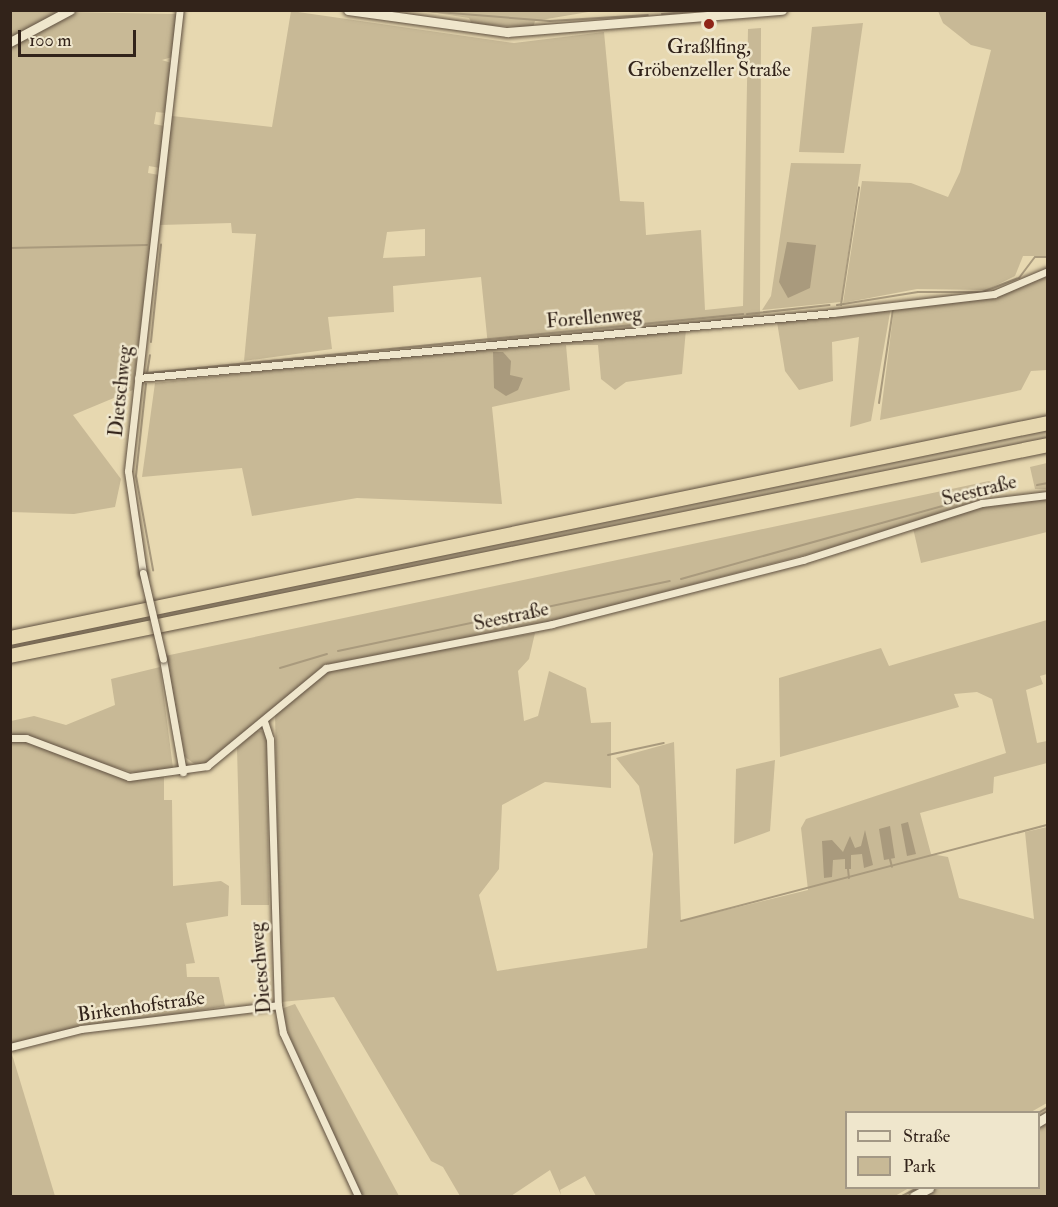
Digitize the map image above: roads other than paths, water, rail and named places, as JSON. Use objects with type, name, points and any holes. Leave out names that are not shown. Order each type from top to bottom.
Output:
[{"type":"highway","points":[[10,638],[43,628],[1047,423]]},
{"type":"highway","points":[[10,656],[1047,445]]},
{"type":"highway","points":[[10,629],[43,628]]},
{"type":"street","points":[[10,42],[70,10]]},
{"type":"street","name":"Dietschweg","points":[[180,10],[128,471],[143,573],[163,659],[183,772]]},
{"type":"street","points":[[348,10],[507,32],[782,10]]},
{"type":"street","name":"Forellenweg","points":[[138,378],[833,313],[994,294],[1047,271]]},
{"type":"street","name":"Seestraße","points":[[10,738],[26,738],[129,777],[183,772],[223,757],[326,668],[552,624],[803,560],[982,503],[1047,495]]},
{"type":"street","name":"Dietschweg","points":[[264,721],[270,739],[278,1005],[283,1033],[357,1197]]},
{"type":"street","name":"Birkenhofstraße","points":[[10,1047],[81,1029],[278,1005]]},
{"type":"street","points":[[914,1197],[927,1189]]},
{"type":"waterway","points":[[413,10],[550,21],[648,15]]},
{"type":"waterway","points":[[662,14],[709,10]]},
{"type":"waterway","points":[[841,305],[859,187]]},
{"type":"waterway","points":[[10,248],[147,245]]},
{"type":"waterway","points":[[151,342],[161,245]]},
{"type":"waterway","points":[[837,305],[918,292],[982,292],[1019,278],[1035,257],[1048,257]]},
{"type":"waterway","points":[[747,314],[830,305]]},
{"type":"waterway","points":[[879,403],[893,309]]},
{"type":"waterway","points":[[147,373],[743,314]]},
{"type":"waterway","points":[[147,374],[150,355]]},
{"type":"waterway","points":[[146,384],[136,476],[153,570]]},
{"type":"waterway","points":[[1037,485],[1048,483]]},
{"type":"waterway","points":[[681,579],[1004,489]]},
{"type":"waterway","points":[[338,651],[670,581]]},
{"type":"waterway","points":[[280,668],[327,654]]},
{"type":"waterway","points":[[608,755],[664,743]]},
{"type":"waterway","points":[[681,921],[1048,825]]},
{"type":"waterway","points":[[890,859],[892,867]]},
{"type":"waterway","points":[[848,869],[849,878]]},
{"type":"waterway","points":[[1040,1112],[1048,1107]]},
{"type":"waterway","points":[[902,1196],[915,1189]]},
{"type":"place","name":"Graßlfing, Gröbenzeller Straße","points":[[709,24]]}]
